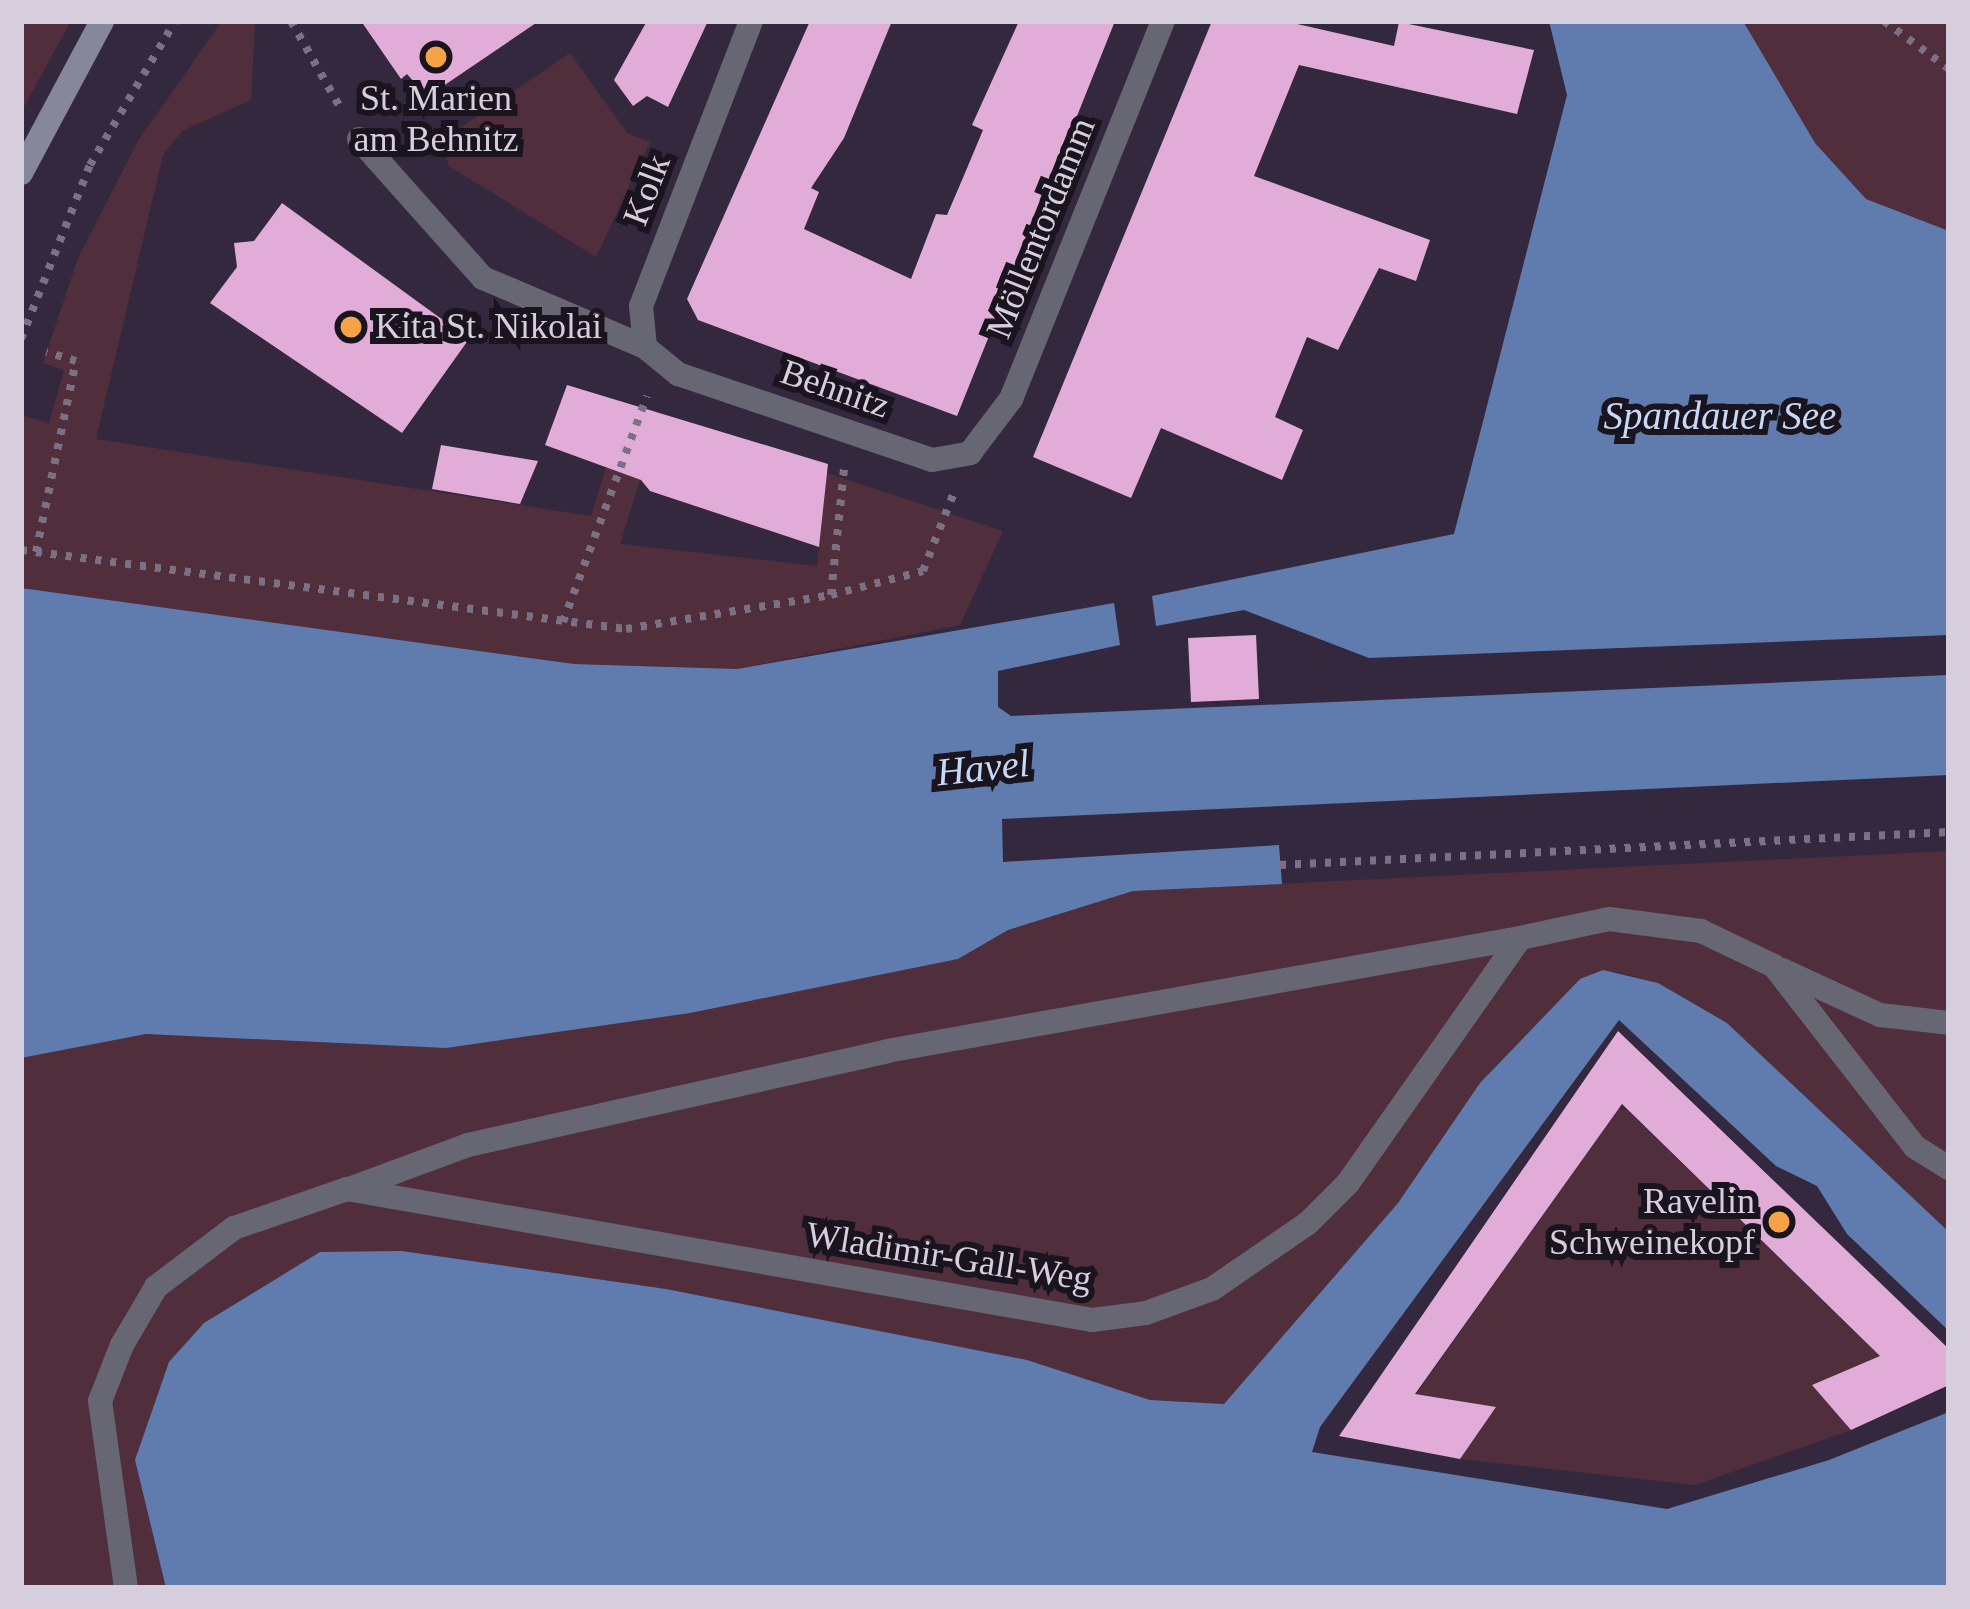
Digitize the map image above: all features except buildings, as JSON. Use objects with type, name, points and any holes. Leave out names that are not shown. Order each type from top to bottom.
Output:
[{"type":"main road","points":[[21,172],[102,21]]},
{"type":"street","name":"Kolk","points":[[646,347],[641,306],[751,21]]},
{"type":"street","name":"Möllentordamm","points":[[970,453],[1011,399],[1163,21]]},
{"type":"street","points":[[359,139],[483,278],[646,347]]},
{"type":"street","name":"Behnitz","points":[[646,347],[678,374],[932,460],[970,453]]},
{"type":"street","points":[[347,1190],[468,1145],[887,1051],[1609,919],[1701,931],[1880,1015],[1949,1022]]},
{"type":"street","name":"Wladimir-Gall-Weg","points":[[126,1588],[100,1401],[122,1346],[156,1287],[234,1228],[347,1190],[1092,1320],[1146,1313],[1212,1289],[1308,1223],[1348,1183],[1520,938]]},
{"type":"street","points":[[1774,967],[1915,1147],[1949,1168]]},
{"type":"path","points":[[21,339],[90,165],[175,21]]},
{"type":"path","points":[[291,21],[359,139]]},
{"type":"path","points":[[1884,21],[1949,69]]},
{"type":"path","points":[[36,552],[76,362],[46,352]]},
{"type":"path","points":[[563,622],[647,396]]},
{"type":"path","points":[[831,595],[844,462]]},
{"type":"path","points":[[21,550],[626,628],[831,595],[923,571],[952,498]]},
{"type":"path","points":[[1280,865],[1949,832]]},
{"type":"shaded area","points":[[21,21],[71,21],[21,112]]},
{"type":"shaded area","points":[[222,21],[255,21],[251,100],[182,131],[163,155],[96,439],[591,516],[606,467],[641,477],[620,544],[817,566],[827,473],[1003,531],[960,625],[737,669],[574,664],[21,588],[21,415],[49,423],[64,370],[43,363],[78,258],[138,141]]},
{"type":"shaded area","points":[[1743,21],[1949,21],[1949,231],[1866,199],[1815,143]]},
{"type":"shaded area","points":[[570,53],[627,133],[650,142],[596,257],[449,166],[441,141]]},
{"type":"shaded area","points":[[1949,851],[1949,1232],[1727,1023],[1658,983],[1615,972],[1580,979],[1480,1083],[1398,1203],[1224,1404],[1150,1400],[1027,1360],[666,1289],[402,1251],[135,1460],[166,1588],[21,1588],[21,1058],[146,1034],[446,1048],[958,959],[1008,930],[1133,891]]},
{"type":"shaded area","points":[[1618,1109],[1627,1110],[1880,1356],[1813,1385],[1851,1430],[1695,1485],[1460,1459],[1488,1416],[1477,1404],[1416,1394]]},
{"type":"water","name":"Spandauer See","points":[[1549,21],[1743,21],[1815,143],[1866,199],[1949,231],[1949,635],[1369,658],[1244,610],[1156,626],[1152,596],[1454,534],[1567,95]]},
{"type":"water","name":"Havel","points":[[21,588],[574,664],[737,669],[1114,603],[1120,645],[998,671],[998,707],[1011,716],[1949,675],[1949,775],[1002,819],[1003,862],[1279,845],[1282,884],[1133,891],[1008,930],[958,959],[690,1013],[446,1048],[146,1034],[21,1058]]},
{"type":"water","points":[[1603,970],[1658,983],[1727,1023],[1949,1232],[1949,1331],[1847,1234],[1817,1186],[1776,1166],[1619,1020],[1320,1427],[1312,1452],[1667,1509],[1829,1460],[1949,1412],[1949,1588],[166,1588],[135,1460],[169,1362],[204,1323],[320,1252],[402,1251],[666,1289],[1027,1360],[1150,1400],[1224,1404],[1398,1203],[1480,1083],[1580,979]]},
{"type":"place","name":"St. Marien am Behnitz","points":[[436,57]]},
{"type":"place","name":"Kita St. Nikolai","points":[[351,327]]},
{"type":"place","name":"Ravelin Schweinekopf","points":[[1779,1222]]}]
